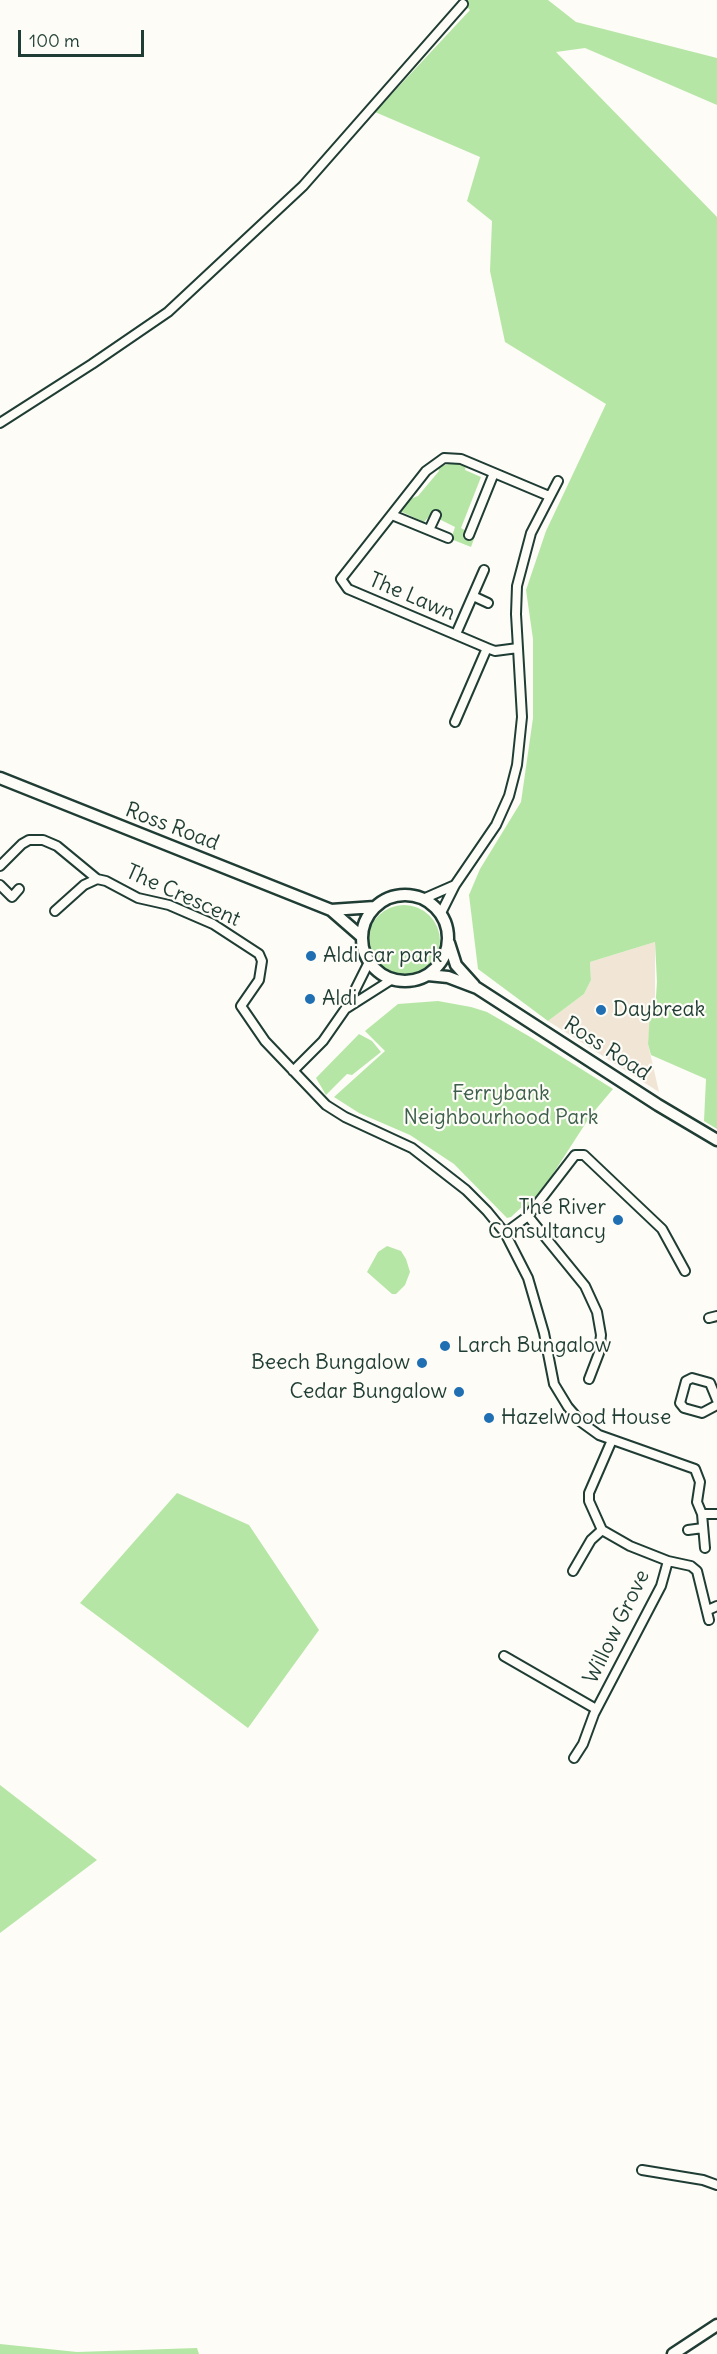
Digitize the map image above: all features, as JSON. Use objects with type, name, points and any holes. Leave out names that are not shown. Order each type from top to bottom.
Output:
[{"type":"main road","name":"Ross Road","points":[[0,778],[331,910]]},
{"type":"main road","points":[[331,910],[375,907],[398,895],[423,899],[441,913],[448,928],[448,943],[442,962],[429,975],[414,981],[391,980],[369,962],[362,937],[365,922],[375,907]]},
{"type":"main road","points":[[331,910],[362,937]]},
{"type":"main road","points":[[448,943],[456,965],[477,988]]},
{"type":"main road","points":[[429,975],[448,977],[477,988]]},
{"type":"main road","name":"Ross Road","points":[[477,988],[648,1099],[717,1140]]},
{"type":"main road","points":[[673,2354],[717,2325]]},
{"type":"street","points":[[0,423],[93,364],[168,312],[303,186],[463,3]]},
{"type":"street","name":"The Lawn","points":[[518,648],[495,651],[487,648],[348,589],[342,582],[344,573],[426,471],[444,458],[461,459],[549,496]]},
{"type":"street","points":[[469,535],[494,473]]},
{"type":"street","points":[[441,913],[455,885],[496,825],[512,786],[517,765],[522,717],[518,648],[518,586],[531,533],[558,481]]},
{"type":"street","points":[[392,515],[448,538]]},
{"type":"street","points":[[429,530],[436,515]]},
{"type":"street","points":[[456,634],[484,570]]},
{"type":"street","points":[[473,596],[488,603]]},
{"type":"street","points":[[455,722],[487,648]]},
{"type":"street","name":"The Crescent","points":[[0,866],[22,844],[37,839],[57,846],[97,879]]},
{"type":"street","name":"The Crescent","points":[[55,911],[84,885],[97,879],[106,880],[138,898],[169,905],[213,924],[253,949],[262,961],[259,980],[241,1006],[266,1041],[292,1071]]},
{"type":"street","points":[[0,885],[12,897],[19,890]]},
{"type":"street","points":[[423,899],[455,885]]},
{"type":"street","points":[[369,962],[346,1008],[323,1041],[292,1071],[326,1105],[345,1117],[412,1148],[443,1171],[466,1190],[505,1233],[519,1257],[536,1300],[554,1384],[581,1422],[612,1440],[696,1469],[700,1482],[697,1502],[702,1514],[705,1548]]},
{"type":"street","points":[[346,1008],[391,980]]},
{"type":"street","points":[[505,1233],[528,1216],[575,1155],[584,1155],[662,1229],[685,1271]]},
{"type":"street","points":[[528,1216],[585,1286],[597,1312],[601,1335],[599,1353],[589,1379]]},
{"type":"street","points":[[717,1400],[710,1383],[692,1378],[686,1381],[680,1403],[684,1408],[702,1413],[717,1405]]},
{"type":"street","points":[[612,1440],[589,1493],[589,1501],[602,1530],[630,1546],[668,1561],[684,1562],[697,1571],[703,1604],[708,1610],[710,1620]]},
{"type":"street","points":[[702,1514],[717,1514]]},
{"type":"street","points":[[688,1530],[703,1528]]},
{"type":"street","points":[[573,1571],[591,1540],[602,1530]]},
{"type":"street","name":"Willow Grove","points":[[574,1758],[583,1744],[597,1708],[661,1586],[668,1561]]},
{"type":"street","points":[[708,1610],[717,1606]]},
{"type":"street","name":"Willow Grove","points":[[504,1656],[597,1708]]},
{"type":"street","points":[[642,2169],[703,2180],[717,2185]]},
{"type":"shaded area","points":[[655,942],[655,1012],[651,1012],[648,1044],[659,1092],[548,1021],[584,994],[591,980],[590,962]]},
{"type":"green space","points":[[460,0],[548,0],[576,22],[717,58],[717,105],[585,48],[556,52],[717,217],[717,1129],[704,1121],[706,1079],[651,1055],[648,1044],[650,1012],[655,1012],[657,982],[655,942],[590,962],[591,980],[584,994],[548,1021],[478,969],[469,895],[480,869],[521,802],[533,718],[533,639],[526,590],[546,531],[606,404],[505,342],[490,271],[492,221],[467,201],[480,157],[375,112],[470,10]]},
{"type":"green space","points":[[456,462],[466,465],[465,470],[481,477],[461,528],[475,536],[471,547],[451,539],[455,527],[439,519],[437,512],[434,511],[424,522],[400,511],[410,499],[418,496],[439,471],[438,467]]},
{"type":"green space","points":[[411,905],[430,915],[438,927],[440,941],[438,955],[430,967],[418,975],[397,977],[378,967],[370,955],[368,934],[378,915],[390,907]]},
{"type":"green space","name":"Ferrybank Neighbourhood Park","points":[[438,1001],[487,1012],[613,1089],[591,1115],[549,1180],[527,1207],[524,1205],[511,1217],[507,1218],[454,1164],[410,1135],[359,1113],[334,1097],[385,1051],[365,1031],[398,1004]]},
{"type":"green space","points":[[359,1034],[372,1041],[381,1052],[352,1075],[347,1074],[326,1095],[316,1078]]},
{"type":"green space","points":[[387,1246],[401,1251],[410,1272],[405,1285],[396,1294],[392,1294],[367,1272],[378,1252]]},
{"type":"green space","points":[[177,1493],[249,1525],[319,1630],[248,1728],[80,1603]]},
{"type":"green space","points":[[0,1785],[97,1860],[0,1933]]},
{"type":"green space","points":[[0,2344],[77,2352],[197,2348],[199,2354],[0,2354]]},
{"type":"place","name":"Aldi car park","points":[[311,956]]},
{"type":"place","name":"Aldi","points":[[310,999]]},
{"type":"place","name":"Daybreak","points":[[601,1010]]},
{"type":"place","name":"The River Consultancy","points":[[618,1220]]},
{"type":"place","name":"Larch Bungalow","points":[[445,1346]]},
{"type":"place","name":"Beech Bungalow","points":[[422,1363]]},
{"type":"place","name":"Cedar Bungalow","points":[[459,1392]]},
{"type":"place","name":"Hazelwood House","points":[[489,1418]]}]
